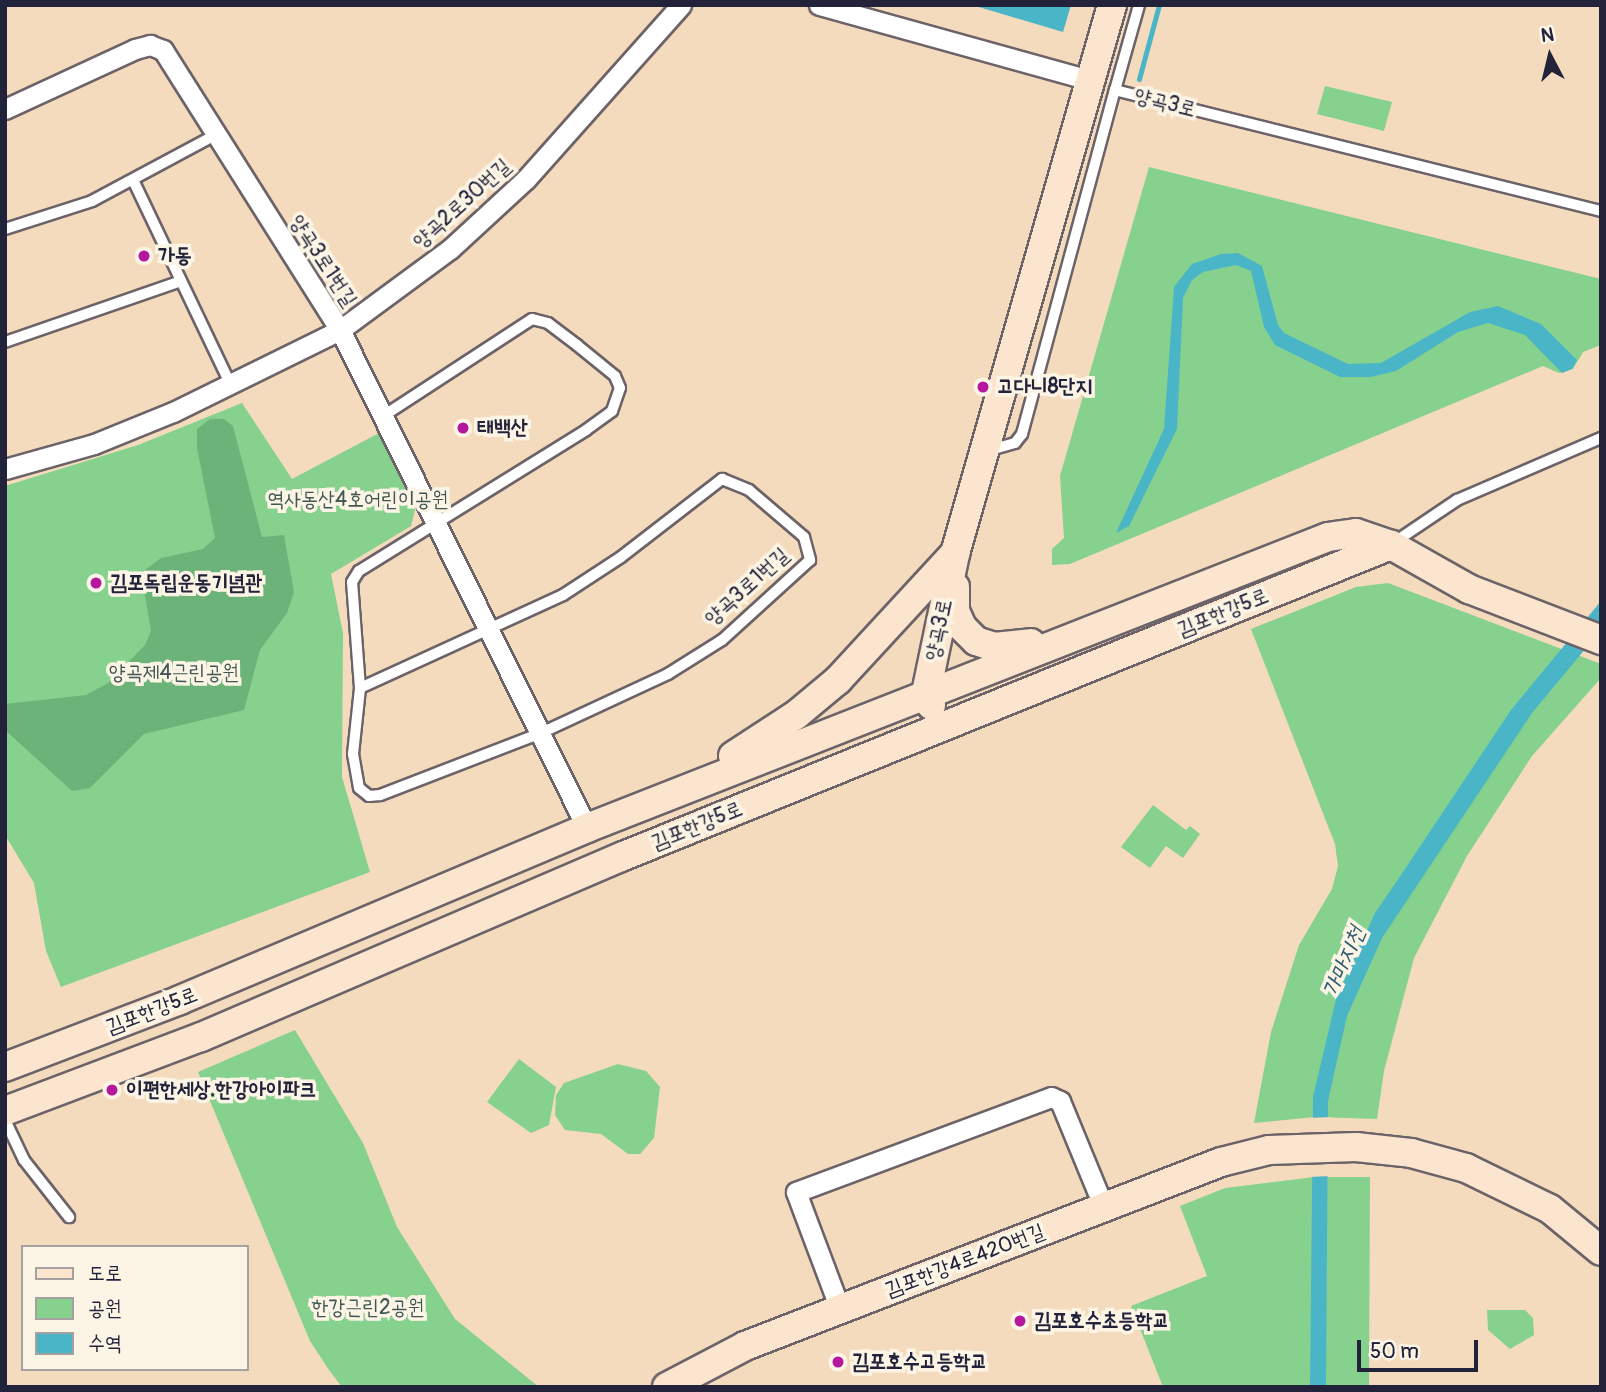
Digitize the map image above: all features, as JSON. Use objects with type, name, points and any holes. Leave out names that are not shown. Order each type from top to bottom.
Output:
[{"type":"street","name":"양곡2로30번길","points":[[5,469],[101,441],[231,386],[340,330],[450,248],[526,179],[681,5]]},
{"type":"street","points":[[819,5],[1089,80]]},
{"type":"street","name":"양곡3로","points":[[926,693],[956,551],[987,451],[1112,5]]},
{"type":"street","name":"양곡3로1번길","points":[[5,109],[150,45],[163,50],[340,330],[492,629],[587,828]]},
{"type":"street","name":"김포한강5로","points":[[5,1067],[180,1000],[680,790],[1328,537],[1356,533],[1391,545]]},
{"type":"street","points":[[1391,545],[1448,579],[1601,640]]},
{"type":"street","name":"김포한강5로","points":[[5,1111],[201,1037],[939,727],[1391,545]]},
{"type":"street","points":[[956,551],[955,611],[962,627],[976,641],[994,647],[1078,635]]},
{"type":"street","points":[[680,790],[796,715],[838,680],[956,551]]},
{"type":"street","points":[[926,693],[939,727]]},
{"type":"street","points":[[840,1309],[796,1192],[1051,1097],[1060,1101],[1104,1208]]},
{"type":"street","name":"김포한강4로420번길","points":[[667,1387],[745,1346],[1221,1162],[1269,1150],[1356,1147],[1411,1153],[1511,1186],[1550,1209],[1601,1251]]},
{"type":"lane","points":[[1115,90],[1139,5]]},
{"type":"lane","name":"양곡3로","points":[[987,451],[1014,443],[1021,434],[1115,90],[1601,211]]},
{"type":"lane","points":[[5,229],[134,182],[215,135]]},
{"type":"lane","points":[[134,182],[231,386]]},
{"type":"lane","points":[[5,342],[181,281]]},
{"type":"lane","name":"양곡3로1번길","points":[[360,688],[492,629],[594,576],[722,479],[749,490],[810,546],[810,560],[699,657],[541,733],[380,795],[369,796],[359,788],[355,774],[360,688],[352,582],[371,562],[438,523],[612,411],[620,388],[615,376],[548,323],[532,319],[383,416]]},
{"type":"lane","name":"김포한강5로","points":[[1391,545],[1457,500],[1601,438]]},
{"type":"lane","points":[[5,1120],[24,1160],[69,1217]]},
{"type":"green space","points":[[1325,86],[1392,102],[1384,131],[1317,114]]},
{"type":"green space","points":[[1149,167],[1601,279],[1601,345],[1583,352],[1573,369],[1559,373],[1543,366],[1070,564],[1052,565],[1052,549],[1064,538],[1060,476]]},
{"type":"green space","name":"양곡제4근린공원","points":[[242,403],[292,479],[379,433],[417,502],[411,526],[331,574],[343,633],[342,777],[370,872],[61,987],[46,951],[34,883],[5,835],[5,486],[138,445]]},
{"type":"green space","points":[[210,419],[224,419],[233,426],[262,537],[284,535],[294,592],[287,613],[260,650],[244,710],[144,734],[90,788],[72,791],[5,730],[5,704],[86,695],[108,683],[145,645],[151,631],[141,573],[161,558],[203,549],[215,538],[197,448],[197,429]]},
{"type":"green space","points":[[1388,583],[1601,664],[1601,678],[1532,756],[1467,856],[1414,958],[1384,1071],[1377,1119],[1315,1117],[1254,1123],[1271,1032],[1299,945],[1332,889],[1338,866],[1335,844],[1251,629],[1356,587]]},
{"type":"green space","points":[[1153,805],[1186,830],[1190,826],[1200,834],[1183,858],[1166,846],[1150,868],[1121,847]]},
{"type":"green space","name":"한강근린2공원","points":[[295,1030],[363,1143],[397,1227],[455,1319],[539,1387],[342,1387],[329,1370],[310,1341],[198,1072]]},
{"type":"green space","points":[[519,1059],[556,1087],[549,1125],[531,1133],[487,1102]]},
{"type":"green space","points":[[618,1064],[646,1071],[660,1087],[654,1138],[640,1154],[628,1154],[601,1134],[565,1130],[555,1115],[556,1095],[564,1083]]},
{"type":"green space","points":[[1314,1177],[1370,1177],[1369,1387],[1163,1387],[1131,1306],[1207,1276],[1180,1206],[1225,1188]]},
{"type":"green space","points":[[1487,1310],[1525,1310],[1533,1318],[1534,1335],[1510,1349],[1488,1330]]},
{"type":"water","points":[[972,5],[1071,5],[1063,32]]},
{"type":"water","points":[[1238,253],[1262,266],[1278,325],[1284,333],[1348,364],[1381,363],[1470,312],[1498,306],[1541,324],[1577,360],[1572,369],[1562,373],[1525,335],[1488,323],[1458,332],[1396,371],[1371,377],[1340,377],[1275,345],[1264,327],[1251,271],[1236,265],[1203,272],[1192,280],[1183,298],[1177,429],[1129,526],[1116,533],[1164,429],[1174,287],[1192,264],[1221,254]]},
{"type":"water","points":[[1601,601],[1601,630],[1532,713],[1382,938],[1347,1016],[1328,1101],[1326,1387],[1310,1387],[1313,1097],[1336,999],[1375,913],[1511,710]]},
{"type":"pier","points":[[1331,1117],[1331,1176],[1309,1177],[1309,1118]]},
{"type":"waterway","points":[[1139,79],[1159,5]]},
{"type":"place","name":"가동","points":[[144,256]]},
{"type":"place","name":"고다니8단지","points":[[983,387]]},
{"type":"place","name":"태백산","points":[[463,428]]},
{"type":"place","name":"김포독립운동기념관","points":[[96,583]]},
{"type":"place","name":"이편한세상.한강아이파크","points":[[112,1090]]},
{"type":"place","name":"김포호수초등학교","points":[[1020,1321]]},
{"type":"place","name":"김포호수고등학교","points":[[838,1362]]},
{"type":"park label","name":"역사동산4호어린이공원","points":[[358,500]]},
{"type":"water label","name":"가마지천","points":[[1344,962]]}]
